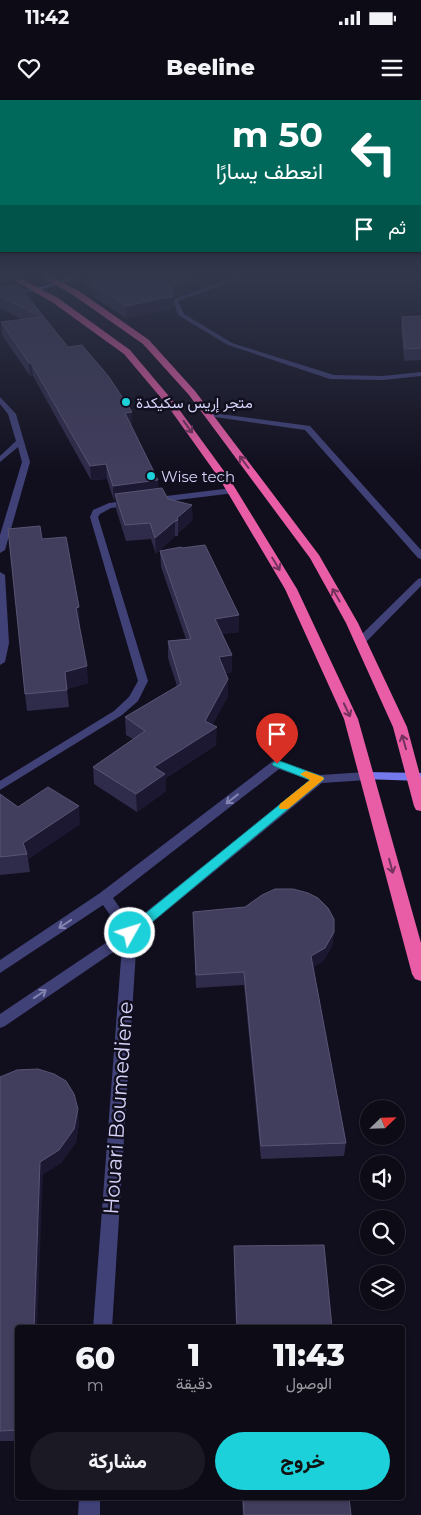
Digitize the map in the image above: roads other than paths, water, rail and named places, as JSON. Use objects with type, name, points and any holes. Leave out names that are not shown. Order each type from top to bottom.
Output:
[{"type":"highway","points":[[110,340],[127,352],[170,403],[232,491],[291,589],[352,719],[421,974]]},
{"type":"highway","points":[[143,340],[192,393],[315,558],[352,623],[400,727],[417,777],[421,806]]},
{"type":"street","points":[[223,340],[230,344],[333,377],[383,378],[421,374]]},
{"type":"street","points":[[0,399],[12,414],[26,462],[0,550]]},
{"type":"street","points":[[208,414],[307,428],[421,556]]},
{"type":"street","points":[[0,460],[20,441]]},
{"type":"street","points":[[0,786],[118,713],[134,699],[143,681],[94,517],[96,512],[109,506],[232,491]]},
{"type":"street","points":[[0,575],[4,643],[0,662]]},
{"type":"street","points":[[360,642],[421,581]]},
{"type":"street","points":[[0,966],[105,896],[277,764],[319,779],[367,776],[417,777]]},
{"type":"street","points":[[0,1022],[130,933],[319,779]]},
{"type":"street","points":[[105,896],[130,933]]},
{"type":"street","name":"Houari Boumediene","points":[[102,1325],[130,933]]},
{"type":"street","points":[[89,1515],[90,1500]]},
{"type":"place","name":"متجر إريس سكيكدة","points":[[126,402]]},
{"type":"place","name":"Wise tech","points":[[151,476]]}]
